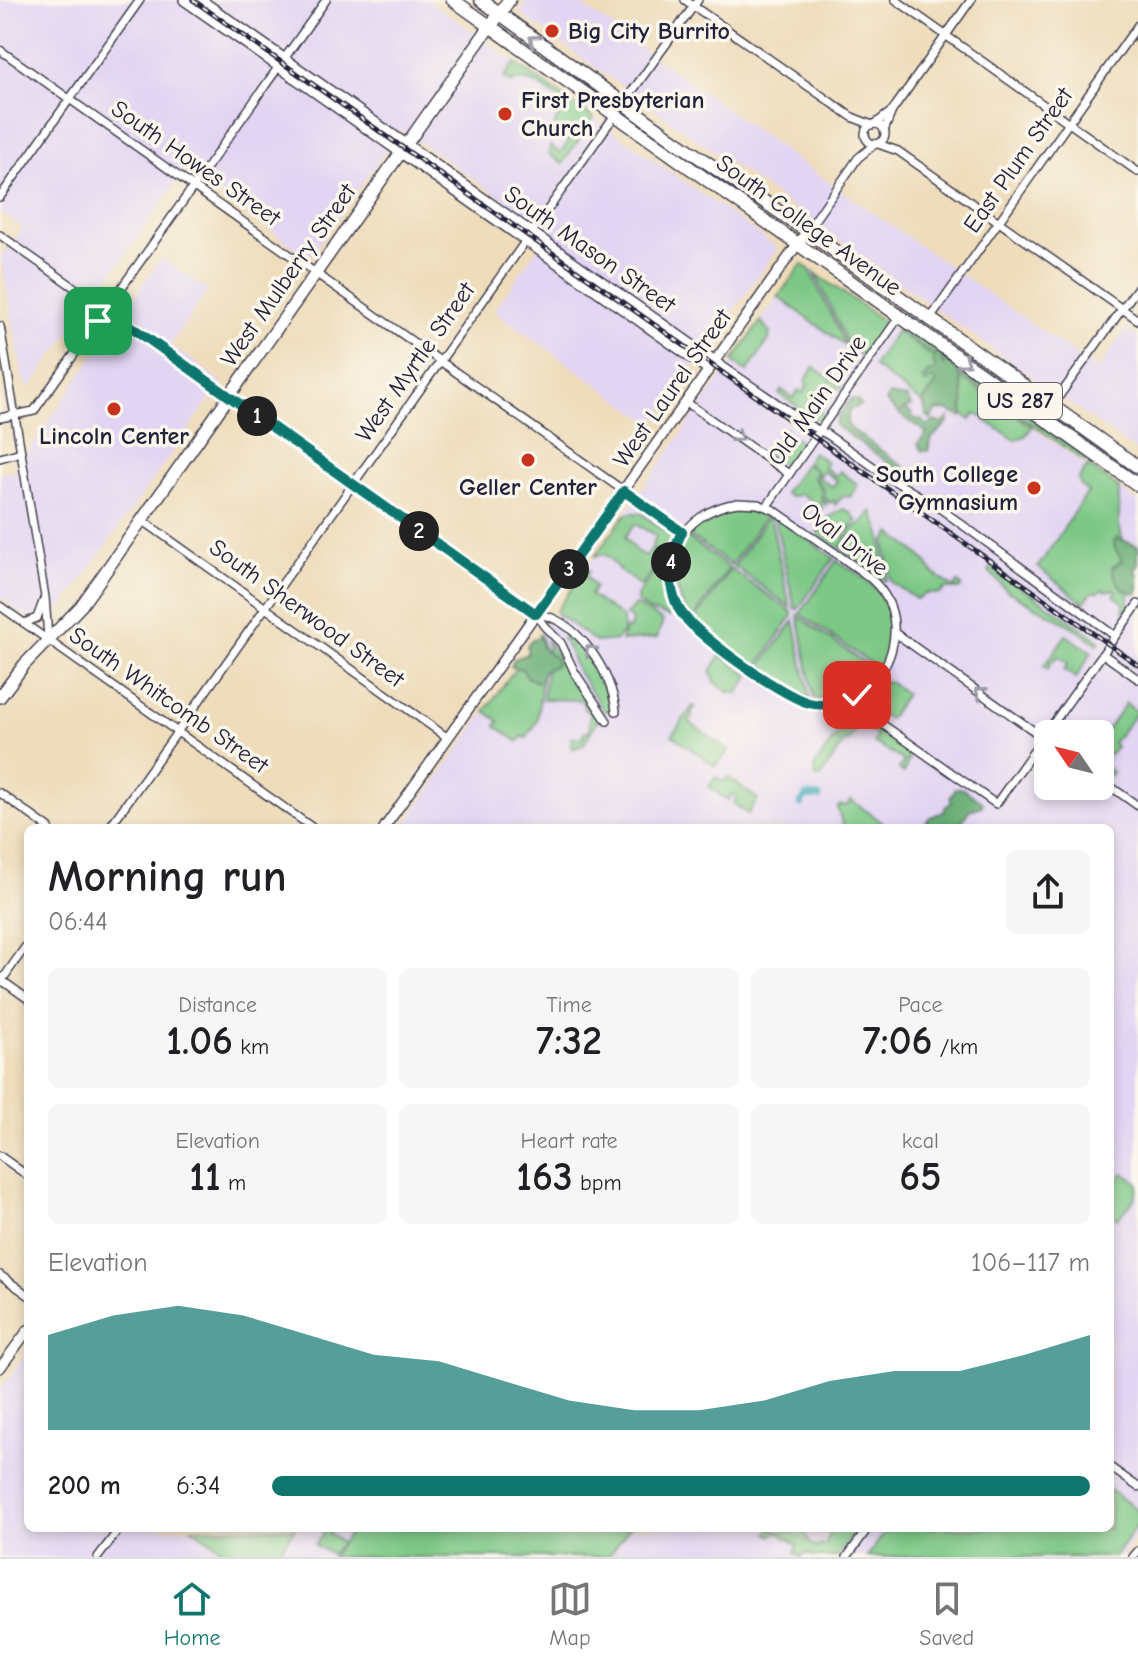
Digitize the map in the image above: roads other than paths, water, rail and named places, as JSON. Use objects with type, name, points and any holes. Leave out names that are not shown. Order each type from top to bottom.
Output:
[{"type":"highway","points":[[453,0],[569,81],[584,86],[619,110]]},
{"type":"highway","name":"South College Avenue","points":[[481,0],[619,110],[798,244],[1138,485]]},
{"type":"highway","points":[[490,26],[509,0]]},
{"type":"highway","name":"South College Avenue","points":[[619,110],[677,142],[807,231],[1138,467]]},
{"type":"highway","points":[[900,317],[918,324],[925,324],[930,319]]},
{"type":"highway","points":[[1010,393],[1035,405],[1052,406]]},
{"type":"main road","name":"West Mulberry Street","points":[[0,697],[24,665],[89,596],[490,26]]},
{"type":"street","points":[[0,197],[140,0]]},
{"type":"street","name":"South Mason Street","points":[[184,0],[281,63],[529,237],[709,370]]},
{"type":"street","name":"South Mason Street","points":[[201,0],[281,63]]},
{"type":"street","points":[[0,418],[34,411],[326,0]]},
{"type":"street","points":[[685,0],[696,3],[852,117],[873,124],[885,133],[898,151]]},
{"type":"street","points":[[896,0],[1138,172]]},
{"type":"street","points":[[807,231],[858,158],[885,133],[892,111],[971,0]]},
{"type":"street","name":"West Myrtle Street","points":[[112,824],[696,3]]},
{"type":"street","name":"East Plum Street","points":[[930,319],[1138,25]]},
{"type":"street","name":"South Howes Street","points":[[0,50],[682,532]]},
{"type":"street","points":[[858,158],[865,135],[873,124],[892,111]]},
{"type":"street","points":[[852,117],[869,142],[898,151],[1138,320]]},
{"type":"street","name":"West Laurel Street","points":[[387,824],[807,231]]},
{"type":"street","points":[[0,246],[3,237],[536,614],[565,648],[574,671],[607,721]]},
{"type":"street","name":"South Mason Street","points":[[529,237],[950,515],[1115,636]]},
{"type":"street","points":[[1052,406],[1138,287]]},
{"type":"street","name":"Old Main Drive","points":[[767,506],[900,317]]},
{"type":"street","points":[[0,326],[45,597],[48,638]]},
{"type":"street","points":[[686,402],[789,474]]},
{"type":"street","points":[[0,458],[21,452]]},
{"type":"street","name":"Oval Drive","points":[[682,532],[700,516],[720,507],[749,503],[767,506],[879,587],[890,607],[895,633]]},
{"type":"street","name":"South Sherwood Street","points":[[142,520],[448,738]]},
{"type":"street","points":[[682,532],[671,564],[671,587],[677,606],[691,625],[786,694],[812,704],[848,700],[867,688],[881,673],[890,655],[895,633],[1034,731]]},
{"type":"street","points":[[24,623],[37,618],[45,597]]},
{"type":"street","points":[[1059,720],[1138,604]]},
{"type":"street","name":"South Whitcomb Street","points":[[0,606],[307,824]]},
{"type":"street","points":[[536,614],[550,617],[589,647],[601,666],[616,711]]},
{"type":"street","points":[[47,615],[57,620],[68,619]]},
{"type":"street","points":[[1103,654],[1138,679]]},
{"type":"street","points":[[848,700],[996,804],[1034,755]]},
{"type":"street","points":[[1114,789],[1138,806]]},
{"type":"street","points":[[0,793],[43,824]]},
{"type":"street","points":[[24,948],[1,980],[24,996]]},
{"type":"street","points":[[0,1156],[24,1173]]},
{"type":"street","points":[[0,1275],[24,1292]]},
{"type":"street","points":[[0,1368],[24,1335]]},
{"type":"street","points":[[1114,1470],[1138,1487]]},
{"type":"street","points":[[98,1557],[117,1532]]},
{"type":"street","points":[[847,1557],[865,1532]]},
{"type":"street","points":[[1133,1557],[1138,1551]]},
{"type":"waterway","points":[[801,804],[806,796],[819,797]]},
{"type":"railway","points":[[193,0],[1138,665]]},
{"type":"place","name":"Big City Burrito","points":[[552,31]]},
{"type":"place","name":"First Presbyterian Church","points":[[505,114]]},
{"type":"place","name":"Lincoln Center","points":[[114,409]]},
{"type":"place","name":"Geller Center","points":[[528,460]]},
{"type":"place","name":"South College Gymnasium","points":[[1034,488]]}]
